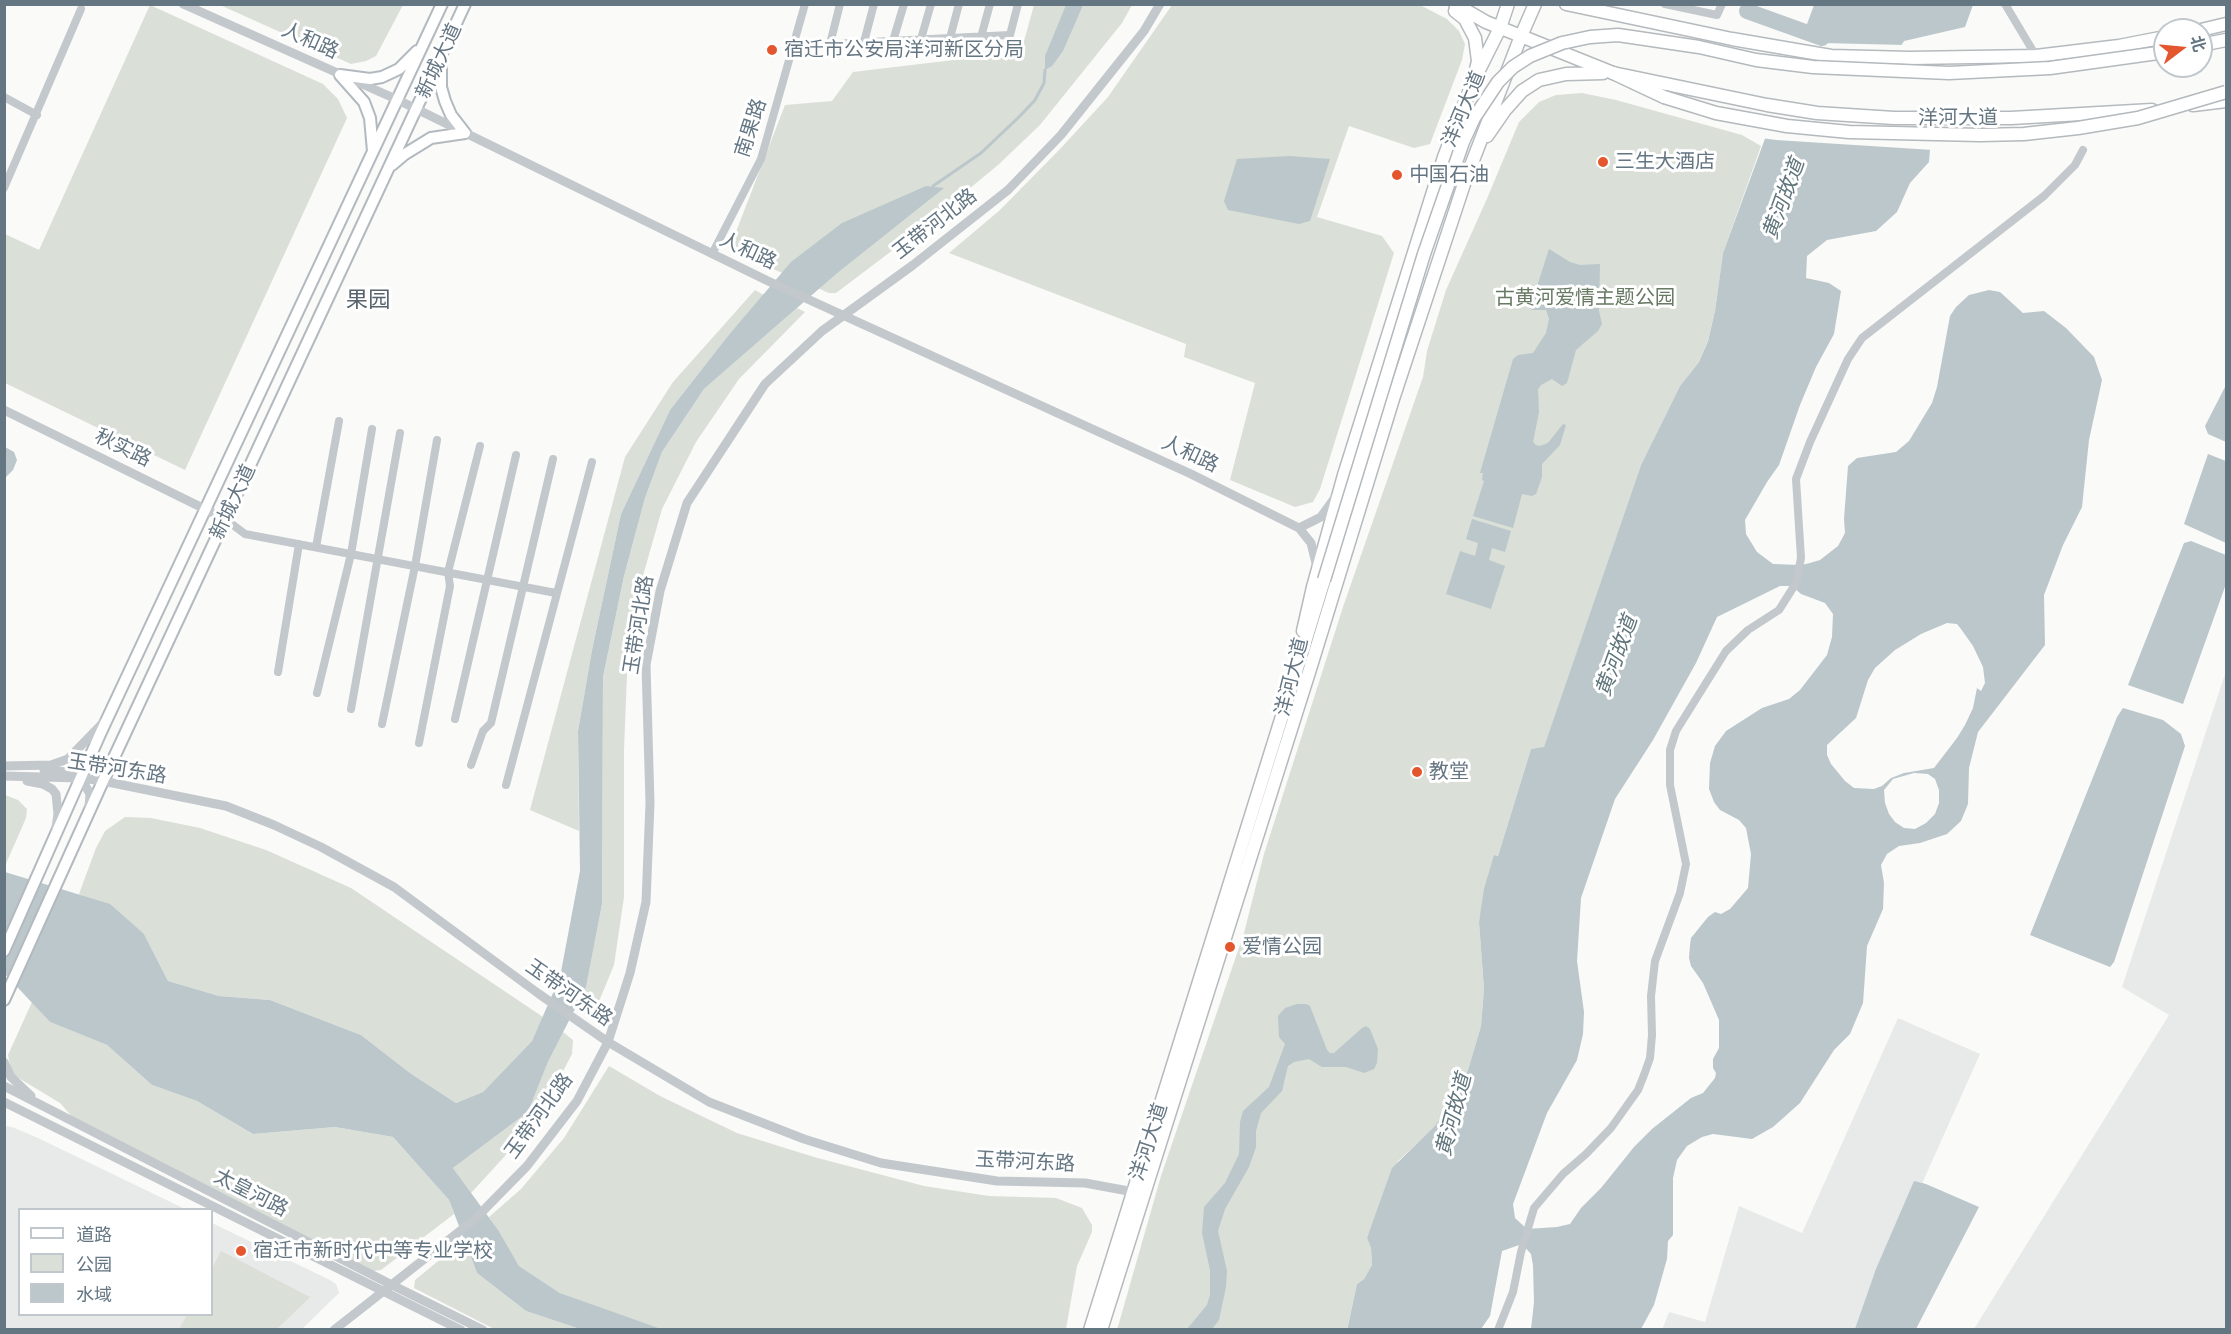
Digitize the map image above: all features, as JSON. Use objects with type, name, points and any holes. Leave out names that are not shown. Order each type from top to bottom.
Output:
[{"type":"main road","name":"新城大道","points":[[4,951],[109,717],[442,4]]},
{"type":"main road","name":"新城大道","points":[[4,1000],[88,813],[465,4]]},
{"type":"main road","points":[[1448,4],[1466,19],[1475,38],[1478,62],[1473,82]]},
{"type":"main road","name":"洋河大道","points":[[1455,4],[1486,22],[1613,74],[1807,111],[1864,117],[2011,118],[2139,112],[2226,101]]},
{"type":"main road","name":"洋河大道","points":[[1090,1329],[1290,692],[1321,576],[1342,483],[1443,157],[1473,82],[1500,28],[1508,4]]},
{"type":"main road","name":"洋河大道","points":[[1101,1329],[1308,677],[1393,399],[1475,154],[1535,4]]},
{"type":"main road","points":[[1566,4],[1732,39],[1832,56],[1910,58],[2036,56],[2153,40]]},
{"type":"main road","points":[[433,25],[452,33]]},
{"type":"main road","points":[[1321,576],[1424,254],[1463,142],[1485,99],[1498,82],[1513,67],[1530,56],[1562,43],[1590,37],[1618,35],[1813,68],[1949,73],[2050,68],[2153,54]]},
{"type":"main road","points":[[340,75],[370,79],[391,74],[411,59],[426,39]]},
{"type":"main road","points":[[442,54],[441,87],[445,102],[451,116],[465,133]]},
{"type":"main road","points":[[1475,154],[1504,110],[1522,91],[1539,80],[1566,74],[1613,74],[1664,97],[1716,113],[1787,126],[1850,132],[2024,134],[2138,118],[2226,92]]},
{"type":"main road","points":[[340,75],[364,102],[370,118],[373,153]]},
{"type":"main road","points":[[366,168],[387,172],[405,154],[431,138],[465,133]]},
{"type":"street","name":"人和路","points":[[183,4],[398,100],[768,281],[1191,474],[1299,528]]},
{"type":"street","name":"南果路","points":[[712,254],[760,159],[805,4]]},
{"type":"street","points":[[840,4],[830,44],[1010,35],[1018,4]]},
{"type":"street","points":[[864,42],[874,4]]},
{"type":"street","points":[[893,41],[904,4]]},
{"type":"street","points":[[921,39],[931,4]]},
{"type":"street","points":[[950,38],[959,4]]},
{"type":"street","points":[[981,36],[990,4]]},
{"type":"street","name":"玉带河北路","points":[[334,1329],[474,1220],[526,1166],[577,1101],[608,1042],[630,974],[646,902],[650,803],[646,665],[660,591],[687,504],[765,384],[822,332],[913,265],[1008,189],[1061,135],[1144,31],[1160,4]]},
{"type":"street","points":[[1665,4],[1717,15],[1722,4]]},
{"type":"street","points":[[2005,4],[2036,56]]},
{"type":"street","points":[[4,188],[81,9]]},
{"type":"street","points":[[4,97],[37,115]]},
{"type":"street","points":[[1498,1329],[1513,1292],[1528,1222],[1534,1208],[1611,1128],[1638,1090],[1650,1058],[1651,996],[1655,961],[1680,893],[1686,864],[1670,785],[1670,750],[1676,732],[1726,651],[1748,630],[1779,610],[1799,574],[1801,558],[1796,478],[1857,344],[1911,298],[2044,196],[2075,165],[2082,150]]},
{"type":"street","name":"秋实路","points":[[4,410],[225,519]]},
{"type":"street","points":[[316,547],[339,422]]},
{"type":"street","points":[[317,693],[351,554],[372,429]]},
{"type":"street","points":[[351,709],[400,433]]},
{"type":"street","points":[[382,724],[415,566],[436,440]]},
{"type":"street","points":[[419,743],[450,586],[448,572],[480,446]]},
{"type":"street","points":[[455,719],[516,455]]},
{"type":"street","points":[[471,765],[483,731],[491,723],[553,459]]},
{"type":"street","points":[[506,785],[592,462]]},
{"type":"street","points":[[1321,576],[1311,543],[1299,528],[1325,514],[1342,483]]},
{"type":"street","points":[[225,519],[245,534],[556,593]]},
{"type":"street","points":[[278,672],[299,544]]},
{"type":"street","name":"玉带河东路","points":[[9,767],[51,765],[68,759],[109,717]]},
{"type":"street","points":[[9,767],[67,772],[81,778],[90,794],[88,813]]},
{"type":"street","points":[[4,777],[43,784],[52,789],[58,803],[54,837]]},
{"type":"street","name":"玉带河东路","points":[[4,777],[81,778],[103,781],[226,806],[274,825],[321,847],[394,887],[608,1042],[709,1102],[804,1139],[881,1163],[997,1181],[1085,1183],[1134,1192]]},
{"type":"street","points":[[4,1062],[11,1077],[45,1107]]},
{"type":"street","name":"太皇河路","points":[[4,1086],[390,1284],[483,1329]]},
{"type":"street","name":"太皇河路","points":[[4,1102],[461,1329]]},
{"type":"street","points":[[4,1110],[23,1111]]},
{"type":"shaded area","points":[[2226,671],[2226,1329],[1974,1329],[2169,1015],[2122,987]]},
{"type":"shaded area","points":[[1898,1018],[1980,1054],[1857,1329],[1662,1330],[1669,1312],[1705,1322],[1739,1206],[1802,1233]]},
{"type":"shaded area","name":"宿迁市新时代中等专业学校","points":[[5,1126],[38,1138],[183,1208],[18,1208],[18,1316],[213,1316],[213,1223],[330,1280],[336,1284],[339,1293],[302,1329],[5,1330]]},
{"type":"green space","points":[[150,5],[323,84],[338,99],[347,118],[185,470],[5,383],[5,234],[39,250]]},
{"type":"green space","points":[[220,5],[403,5],[376,56],[351,64]]},
{"type":"green space","points":[[1034,5],[1132,5],[1122,23],[1040,125],[998,165],[918,231],[836,293],[829,293],[729,250],[785,105],[832,101],[853,72],[1021,52]]},
{"type":"green space","points":[[1172,5],[1420,5],[1447,19],[1459,31],[1465,44],[1462,60],[1430,144],[1414,148],[1349,126],[1317,217],[1382,236],[1394,253],[1320,489],[1313,502],[1295,507],[1230,480],[1255,383],[1184,357],[1186,344],[949,253],[1000,210],[1108,97]]},
{"type":"green space","name":"古黄河爱情主题公园","points":[[1582,93],[1616,100],[1742,135],[1761,146],[1723,253],[1715,311],[1708,340],[1699,362],[1680,386],[1641,465],[1544,748],[1531,749],[1498,856],[1495,855],[1479,922],[1484,989],[1481,1026],[1468,1070],[1455,1100],[1434,1128],[1398,1161],[1367,1238],[1371,1248],[1372,1265],[1364,1279],[1357,1284],[1347,1329],[1117,1330],[1161,1176],[1244,933],[1264,854],[1343,607],[1423,377],[1427,351],[1446,290],[1519,122],[1539,102],[1556,95]]},
{"type":"green space","points":[[755,290],[764,295],[727,337],[670,410],[621,514],[592,650],[578,731],[579,831],[530,810],[625,457],[673,382]]},
{"type":"green space","points":[[797,308],[805,312],[739,379],[696,442],[662,509],[640,586],[628,649],[624,750],[624,897],[614,965],[595,1011],[586,1015],[576,1007],[586,986],[602,904],[603,677],[624,576],[645,498],[662,452],[704,389]]},
{"type":"green space","points":[[5,795],[18,800],[27,809],[26,818],[5,866]]},
{"type":"green space","points":[[125,817],[151,818],[200,828],[266,850],[351,888],[543,1017],[532,1041],[483,1092],[456,1103],[410,1073],[361,1035],[270,1000],[219,996],[168,981],[144,934],[79,894],[96,848],[105,831]]},
{"type":"green space","points":[[32,1002],[50,1022],[107,1045],[152,1085],[197,1101],[253,1134],[335,1127],[393,1137],[449,1200],[454,1214],[381,1270],[372,1271],[76,1121],[60,1103],[12,1074],[8,1055]]},
{"type":"green space","points":[[563,1032],[573,1040],[572,1054],[537,1121],[471,1193],[453,1168],[528,1112]]},
{"type":"green space","points":[[609,1066],[660,1096],[737,1133],[814,1157],[924,1186],[989,1196],[1056,1198],[1082,1208],[1092,1225],[1092,1232],[1077,1266],[1066,1329],[661,1330],[560,1293],[519,1266],[489,1217],[521,1189],[564,1138]]},
{"type":"green space","points":[[464,1240],[477,1273],[526,1311],[580,1329],[494,1329],[414,1288],[415,1280]]},
{"type":"green space","points":[[221,1251],[310,1297],[277,1329],[179,1329],[186,1316],[213,1316],[213,1267]]},
{"type":"water","points":[[1066,5],[1083,5],[1063,51],[1052,66],[1045,70],[1045,56]]},
{"type":"water","name":"黄河故道","points":[[1814,5],[1973,5],[1965,27],[1904,41],[1877,85],[1932,124],[1929,162],[1910,183],[1897,212],[1876,231],[1827,240],[1807,256],[1806,278],[1829,283],[1841,291],[1834,334],[1816,367],[1800,405],[1779,465],[1745,520],[1746,534],[1757,552],[1773,564],[1810,563],[1820,560],[1838,546],[1845,533],[1848,466],[1857,458],[1896,452],[1909,441],[1932,403],[1950,316],[1969,295],[1989,290],[2000,292],[2023,313],[2044,311],[2066,328],[2094,357],[2102,380],[2089,440],[2082,507],[2063,545],[2044,595],[2045,645],[1978,732],[1969,768],[1968,804],[1961,821],[1947,834],[1920,843],[1899,846],[1887,854],[1881,865],[1884,883],[1883,909],[1867,946],[1863,1003],[1850,1034],[1834,1050],[1800,1103],[1773,1127],[1752,1139],[1713,1134],[1702,1137],[1687,1146],[1677,1160],[1673,1178],[1673,1235],[1668,1241],[1667,1259],[1654,1305],[1641,1329],[1531,1329],[1534,1302],[1533,1265],[1531,1254],[1522,1244],[1502,1251],[1490,1316],[1481,1329],[1347,1330],[1357,1284],[1364,1279],[1372,1265],[1371,1248],[1367,1238],[1392,1168],[1434,1127],[1455,1100],[1468,1070],[1481,1026],[1484,989],[1479,922],[1484,889],[1494,855],[1498,856],[1531,749],[1544,747],[1641,465],[1680,386],[1699,362],[1708,341],[1715,311],[1723,253]],"holes":[[[1780,586],[1792,586],[1801,594],[1825,603],[1833,614],[1832,637],[1827,655],[1800,690],[1789,699],[1762,708],[1726,731],[1715,746],[1710,763],[1709,789],[1714,802],[1720,810],[1739,820],[1746,828],[1751,854],[1748,888],[1730,909],[1721,914],[1715,912],[1708,917],[1691,938],[1689,958],[1691,966],[1703,983],[1719,1020],[1719,1048],[1713,1059],[1715,1078],[1703,1093],[1691,1098],[1652,1129],[1634,1147],[1570,1224],[1527,1229],[1515,1218],[1513,1204],[1547,1113],[1577,1060],[1583,1034],[1584,1012],[1577,961],[1581,898],[1615,799],[1653,740],[1696,663],[1717,617]],[[1947,623],[1957,624],[1973,646],[1983,667],[1985,683],[1981,691],[1977,688],[1973,708],[1965,725],[1934,768],[1904,773],[1874,789],[1854,788],[1831,764],[1827,755],[1827,745],[1856,718],[1868,680],[1875,668],[1895,650],[1921,634]],[[1914,773],[1928,774],[1935,779],[1939,790],[1939,803],[1935,814],[1926,823],[1915,829],[1904,828],[1895,822],[1885,803],[1884,790],[1893,779]]]},
{"type":"water","points":[[1289,156],[1330,159],[1310,221],[1299,224],[1228,210],[1224,201],[1237,159]]},
{"type":"water","points":[[926,186],[944,188],[836,274],[704,389],[662,452],[645,498],[624,576],[603,677],[602,904],[586,987],[548,1062],[528,1112],[453,1168],[498,1230],[519,1266],[560,1293],[661,1329],[580,1329],[526,1311],[477,1273],[449,1200],[393,1137],[335,1127],[253,1134],[197,1101],[152,1085],[107,1045],[50,1022],[5,974],[5,872],[110,904],[144,934],[168,981],[219,996],[270,1000],[361,1035],[410,1073],[456,1103],[483,1092],[532,1041],[560,977],[580,871],[578,731],[592,650],[621,514],[670,410],[727,337],[791,262],[842,223]]},
{"type":"water","points":[[1549,249],[1570,262],[1580,265],[1600,264],[1599,311],[1602,324],[1598,331],[1576,350],[1567,383],[1562,386],[1552,379],[1538,389],[1539,412],[1533,442],[1540,446],[1548,443],[1563,424],[1566,425],[1560,445],[1542,464],[1542,477],[1536,494],[1532,496],[1522,494],[1513,528],[1473,516],[1484,481],[1482,480],[1483,473],[1480,473],[1513,359],[1518,355],[1533,353],[1546,333],[1549,319],[1546,310],[1530,308]]},
{"type":"water","points":[[2226,385],[2226,442],[2208,434],[2205,426]]},
{"type":"water","points":[[5,447],[14,452],[17,460],[13,470],[5,478]]},
{"type":"water","points":[[2208,454],[2226,461],[2226,543],[2184,524]]},
{"type":"water","points":[[1472,519],[1511,531],[1505,552],[1492,548],[1489,560],[1505,566],[1491,609],[1446,594],[1460,551],[1475,556],[1478,543],[1466,539]]},
{"type":"water","points":[[2191,541],[2226,555],[2226,584],[2183,704],[2128,685],[2184,543]]},
{"type":"water","points":[[2123,708],[2163,720],[2181,734],[2185,746],[2114,962],[2110,967],[2030,935],[2117,717]]},
{"type":"water","points":[[1297,1004],[1310,1006],[1330,1053],[1334,1053],[1366,1026],[1370,1029],[1378,1049],[1377,1063],[1374,1069],[1364,1073],[1346,1067],[1322,1067],[1309,1059],[1294,1062],[1288,1066],[1282,1091],[1261,1113],[1256,1131],[1256,1147],[1249,1167],[1225,1209],[1218,1231],[1227,1271],[1219,1320],[1212,1329],[1187,1329],[1207,1305],[1210,1295],[1210,1270],[1202,1233],[1204,1207],[1225,1183],[1239,1154],[1240,1122],[1243,1111],[1269,1087],[1285,1044],[1279,1037],[1278,1016],[1285,1008]]},
{"type":"water","points":[[1914,1181],[1979,1207],[1916,1329],[1855,1329],[1876,1269]]},
{"type":"pier","points":[[1797,38],[1823,43],[1905,45],[1882,83],[1926,85],[1939,96],[1933,150],[1761,138]]},
{"type":"waterway","points":[[1747,11],[1822,38]]},
{"type":"waterway","points":[[933,186],[981,153],[1020,116],[1035,100],[1044,83],[1045,70]]},
{"type":"place","name":"宿迁市公安局洋河新区分局","points":[[772,50]]},
{"type":"place","name":"三生大酒店","points":[[1603,162]]},
{"type":"place","name":"中国石油","points":[[1397,175]]},
{"type":"place","name":"教堂","points":[[1417,772]]},
{"type":"place","name":"爱情公园","points":[[1230,947]]},
{"type":"place","name":"宿迁市新时代中等专业学校","points":[[241,1251]]},
{"type":"district","name":"果园","points":[[368,300]]}]
